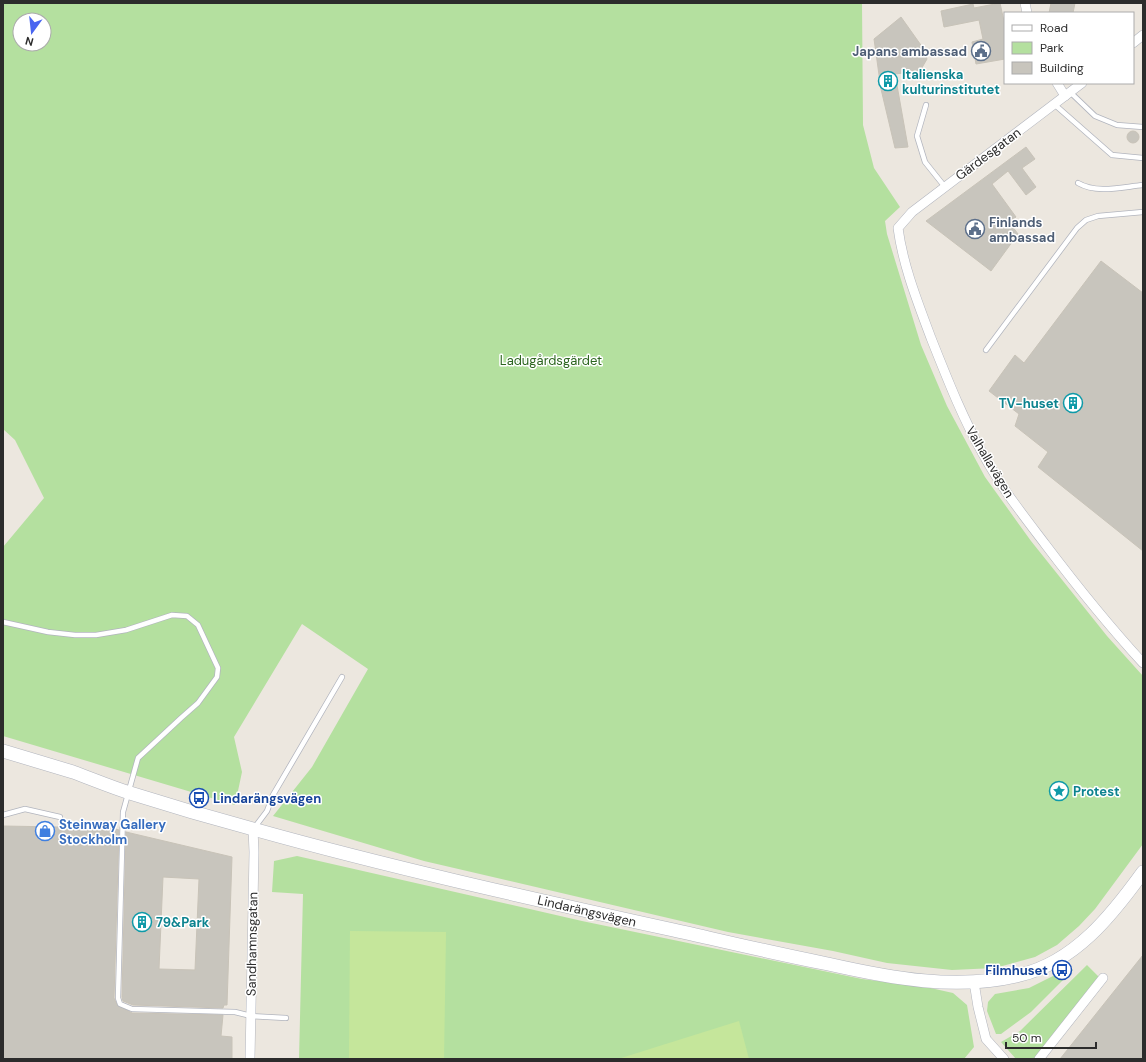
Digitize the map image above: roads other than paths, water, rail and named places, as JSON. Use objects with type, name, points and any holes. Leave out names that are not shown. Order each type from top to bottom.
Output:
[{"type":"street","points":[[1134,42],[1143,35]]},
{"type":"street","points":[[1058,84],[1067,94]]},
{"type":"street","name":"Gärdesgatan","points":[[898,228],[912,212],[1081,84]]},
{"type":"street","name":"Valhallavägen","points":[[898,228],[901,248],[923,318],[955,399],[983,454],[1006,492],[1056,558],[1102,616],[1143,663]]},
{"type":"street","name":"Lindarängsvägen","points":[[3,751],[75,773],[128,792],[253,829],[426,873],[829,965],[912,980],[974,982],[1017,976],[1033,972],[1050,965],[1078,946],[1103,922],[1143,872]]},
{"type":"street","name":"Sandhamnsgatan","points":[[250,1059],[254,852],[253,829]]},
{"type":"street","points":[[1039,1059],[1103,978]]},
{"type":"street","points":[[974,982],[978,1007],[986,1039],[998,1057]]},
{"type":"lane","points":[[1067,94],[1095,116],[1117,125],[1143,127]]},
{"type":"lane","points":[[1054,104],[1112,154],[1143,158]]},
{"type":"lane","points":[[926,105],[917,136],[925,162],[945,186]]},
{"type":"lane","points":[[1078,183],[1090,188],[1098,189],[1143,184]]},
{"type":"lane","points":[[986,350],[1077,228],[1086,220],[1098,216],[1143,212]]},
{"type":"lane","points":[[3,622],[48,632],[75,635],[96,635],[126,630],[172,615],[187,616],[198,625],[218,668],[217,677],[198,703],[138,758],[123,812],[118,998],[120,1004],[132,1009],[235,1012],[251,1016],[286,1018]]},
{"type":"lane","points":[[253,829],[267,811],[273,795],[342,677]]},
{"type":"lane","points":[[3,815],[25,809],[60,817]]},
{"type":"place","name":"Japans ambassad","points":[[981,51]]},
{"type":"place","name":"Italienska kulturinstitutet","points":[[888,81]]},
{"type":"place","name":"Finlands ambassad","points":[[975,229]]},
{"type":"place","name":"TV-huset","points":[[1073,403]]},
{"type":"place","name":"Protest","points":[[1059,791]]},
{"type":"place","name":"Lindarängsvägen","points":[[199,798]]},
{"type":"place","name":"Steinway Gallery Stockholm","points":[[45,831]]},
{"type":"place","name":"79&Park","points":[[142,922]]},
{"type":"place","name":"Filmhuset","points":[[1062,970]]},
{"type":"park label","name":"Ladugårdsgärdet","points":[[551,360]]}]
